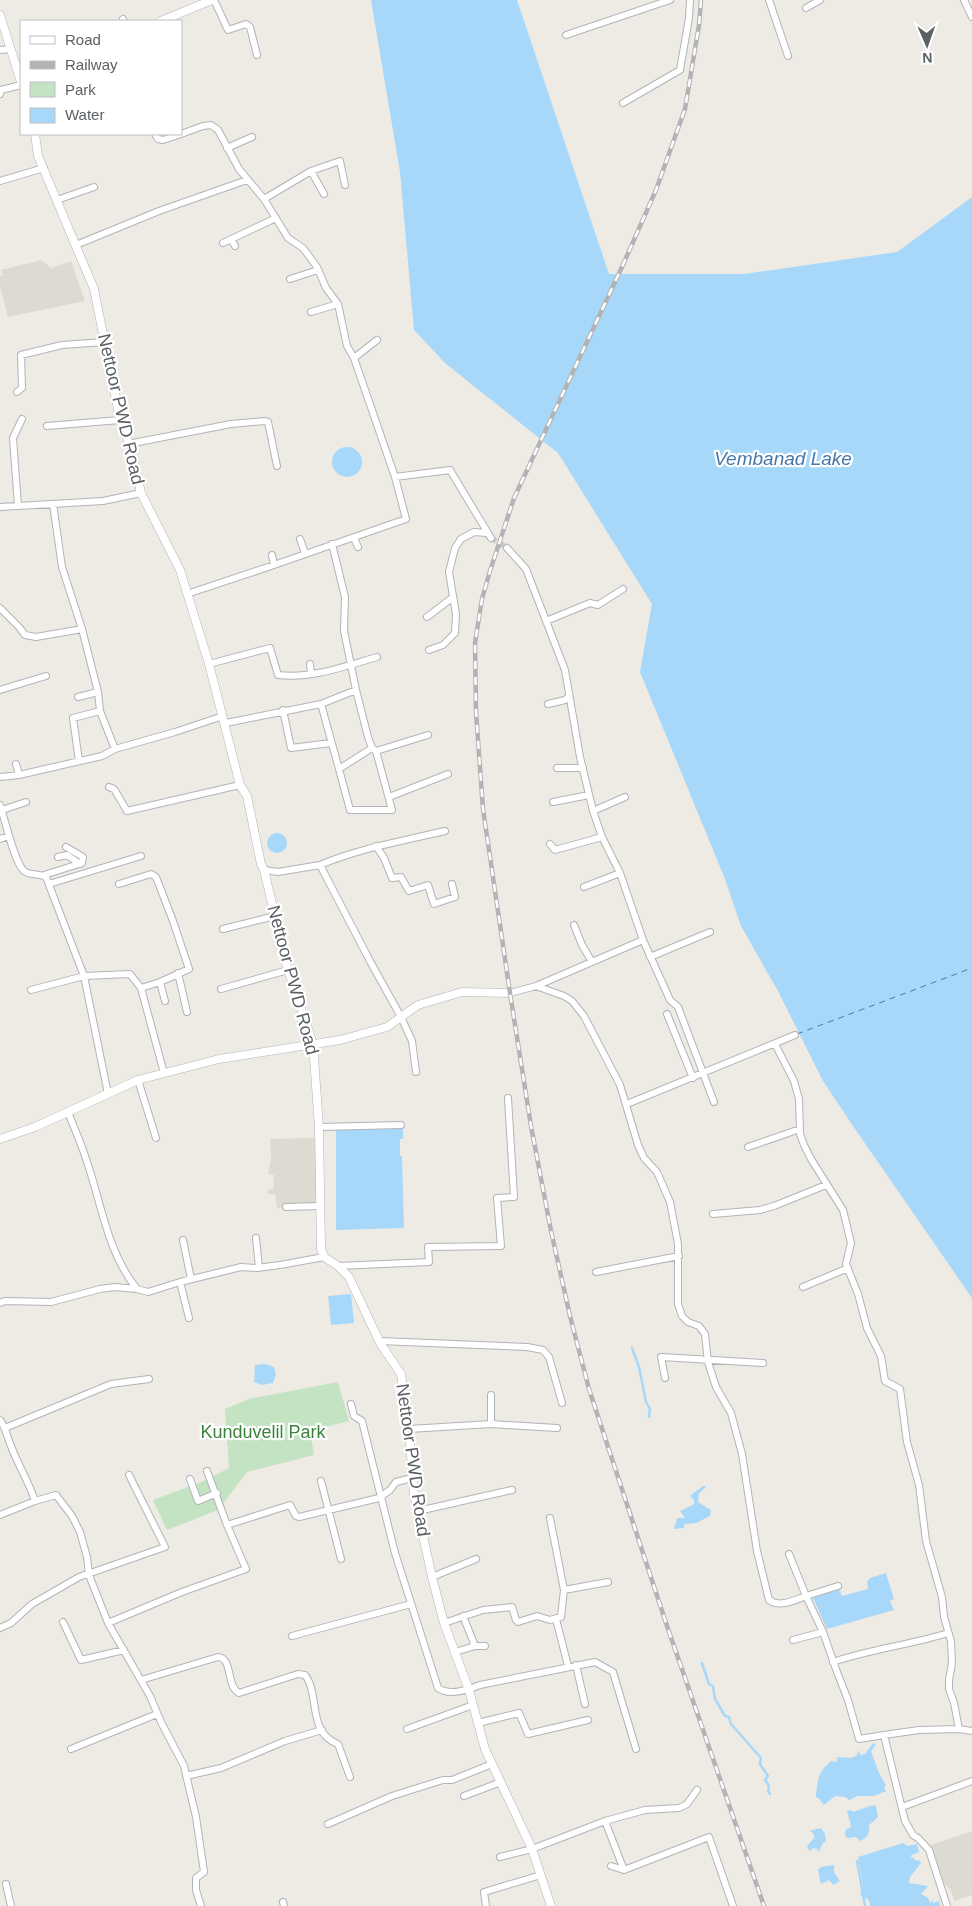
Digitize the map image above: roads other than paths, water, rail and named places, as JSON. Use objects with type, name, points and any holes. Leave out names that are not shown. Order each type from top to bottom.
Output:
[{"type":"street","points":[[163,20],[213,0],[228,30],[246,24],[250,27],[257,55]]},
{"type":"street","points":[[566,35],[670,0]]},
{"type":"street","points":[[623,103],[680,70],[689,18],[690,0]]},
{"type":"street","points":[[769,0],[788,56]]},
{"type":"street","points":[[806,8],[820,0]]},
{"type":"street","points":[[964,0],[972,17]]},
{"type":"street","points":[[0,14],[20,80]]},
{"type":"street","points":[[0,50],[10,49]]},
{"type":"street","points":[[0,94],[4,88],[20,83]]},
{"type":"street","points":[[182,134],[211,125],[218,130],[247,180],[264,199],[288,238],[303,248],[318,270],[326,288],[338,304],[347,346],[354,358],[395,477],[406,519],[305,553],[274,566],[187,594]]},
{"type":"street","name":"Nettoor PWD Road","points":[[35,135],[38,156],[94,290],[120,420],[141,493],[180,570],[209,664],[240,785],[247,796],[261,864],[288,970],[313,1044],[319,1127],[321,1249],[324,1257],[338,1266],[349,1277],[379,1341],[401,1374],[410,1429],[412,1478],[432,1577],[444,1623],[469,1690],[485,1749],[532,1849],[551,1906]]},
{"type":"street","points":[[156,135],[158,139],[163,140],[178,135]]},
{"type":"street","points":[[227,148],[252,138]]},
{"type":"street","points":[[264,199],[311,170],[340,161],[344,185]]},
{"type":"street","points":[[0,181],[44,168]]},
{"type":"street","points":[[311,170],[324,194]]},
{"type":"street","points":[[76,245],[159,211],[247,180]]},
{"type":"street","points":[[57,200],[94,187]]},
{"type":"street","points":[[223,243],[276,218]]},
{"type":"street","points":[[231,239],[235,246]]},
{"type":"street","points":[[290,279],[318,270]]},
{"type":"street","points":[[311,312],[338,304]]},
{"type":"street","points":[[354,358],[377,340]]},
{"type":"street","points":[[17,392],[22,388],[22,355],[62,345],[105,342]]},
{"type":"street","points":[[18,506],[13,438],[22,419]]},
{"type":"street","points":[[48,426],[120,420]]},
{"type":"street","points":[[128,444],[231,424],[264,421],[268,422],[270,428],[277,466]]},
{"type":"street","points":[[395,477],[450,470],[489,535],[474,532],[461,538],[455,548],[449,572],[456,614],[455,633],[443,645],[428,650]]},
{"type":"street","points":[[0,507],[103,501],[141,493]]},
{"type":"street","points":[[53,504],[62,567],[82,629],[98,692],[100,712],[115,749]]},
{"type":"street","points":[[354,538],[358,547]]},
{"type":"street","points":[[300,539],[305,553]]},
{"type":"street","points":[[321,704],[350,810],[392,810],[350,664],[344,632],[345,597],[332,544]]},
{"type":"street","points":[[507,548],[526,570],[564,670],[589,795],[602,837],[620,873],[650,957],[670,1000],[678,1007],[714,1102]]},
{"type":"street","points":[[272,554],[274,566]]},
{"type":"street","points":[[546,621],[590,603],[598,605],[623,589]]},
{"type":"street","points":[[427,616],[452,598]]},
{"type":"street","points":[[0,608],[25,635],[36,637],[82,629]]},
{"type":"street","points":[[209,664],[270,648],[278,675],[288,676],[311,674],[377,657]]},
{"type":"street","points":[[310,664],[311,674]]},
{"type":"street","points":[[0,690],[46,676]]},
{"type":"street","points":[[0,777],[19,775],[102,756],[115,749],[224,719],[321,704],[356,690]]},
{"type":"street","points":[[78,697],[98,692]]},
{"type":"street","points":[[548,704],[565,700],[569,696]]},
{"type":"street","points":[[283,710],[289,746],[291,748],[331,743]]},
{"type":"street","points":[[79,761],[73,718],[100,712]]},
{"type":"street","points":[[339,769],[374,749],[428,734]]},
{"type":"street","points":[[16,764],[19,775]]},
{"type":"street","points":[[557,768],[583,768]]},
{"type":"street","points":[[389,797],[448,774]]},
{"type":"street","points":[[108,787],[114,789],[127,811],[240,785]]},
{"type":"street","points":[[553,802],[589,795]]},
{"type":"street","points":[[593,811],[625,797]]},
{"type":"street","points":[[26,802],[1,807],[9,836],[23,870],[29,874],[44,875],[82,863],[83,857],[66,847]]},
{"type":"street","points":[[264,870],[278,872],[320,865],[338,857],[376,846],[445,831]]},
{"type":"street","points":[[0,839],[9,836]]},
{"type":"street","points":[[550,844],[555,850],[602,837]]},
{"type":"street","points":[[376,846],[384,858],[392,878],[402,876],[409,891],[428,886],[434,904],[455,898],[452,884]]},
{"type":"street","points":[[58,858],[67,855],[80,864]]},
{"type":"street","points":[[49,884],[141,856]]},
{"type":"street","points":[[320,865],[374,970],[402,1017],[412,1041],[416,1072]]},
{"type":"street","points":[[584,887],[620,873]]},
{"type":"street","points":[[119,884],[151,874],[156,877],[189,969],[141,988]]},
{"type":"street","points":[[44,875],[84,976],[108,1094]]},
{"type":"street","points":[[223,929],[275,916]]},
{"type":"street","points":[[574,925],[582,945],[592,962]]},
{"type":"street","points":[[650,957],[710,932]]},
{"type":"street","points":[[0,1139],[35,1127],[138,1080],[219,1059],[340,1040],[387,1027],[418,1005],[462,992],[510,993],[536,986],[643,940]]},
{"type":"street","points":[[221,989],[288,970]]},
{"type":"street","points":[[178,973],[187,1012]]},
{"type":"street","points":[[31,990],[84,976],[130,974],[141,988],[164,1073]]},
{"type":"street","points":[[160,982],[165,1001]]},
{"type":"street","points":[[536,986],[564,996],[572,1001],[584,1016],[611,1066],[627,1104],[638,1146],[644,1158],[657,1172],[670,1202],[678,1244],[678,1304],[682,1316],[688,1322],[699,1326],[705,1334],[708,1360],[716,1387],[731,1413],[738,1435],[757,1551],[769,1600],[774,1604],[780,1604],[838,1586]]},
{"type":"street","points":[[667,1014],[693,1078]]},
{"type":"street","points":[[627,1104],[795,1035]]},
{"type":"street","points":[[774,1044],[794,1081],[799,1099],[800,1134],[811,1159],[842,1210],[846,1221],[847,1234],[851,1243],[846,1264],[858,1294],[867,1328],[881,1356],[885,1381],[900,1389],[907,1442],[919,1485],[926,1541],[942,1597],[944,1617],[951,1641],[952,1656],[949,1689],[959,1729]]},
{"type":"street","points":[[138,1080],[156,1138]]},
{"type":"street","points":[[338,1266],[429,1262],[428,1247],[501,1246],[497,1198],[514,1197],[508,1098]]},
{"type":"street","points":[[68,1112],[87,1161],[108,1237],[128,1278],[137,1289]]},
{"type":"street","points":[[319,1127],[402,1125]]},
{"type":"street","points":[[748,1146],[800,1129]]},
{"type":"street","points":[[713,1214],[760,1210],[826,1185]]},
{"type":"street","points":[[286,1207],[320,1206]]},
{"type":"street","points":[[256,1238],[259,1268]]},
{"type":"street","points":[[183,1240],[191,1279]]},
{"type":"street","points":[[596,1272],[678,1256]]},
{"type":"street","points":[[0,1303],[5,1301],[51,1302],[115,1287],[148,1292],[241,1267],[259,1268],[324,1257]]},
{"type":"street","points":[[803,1287],[848,1268]]},
{"type":"street","points":[[180,1282],[188,1318]]},
{"type":"street","points":[[379,1341],[527,1347],[543,1350],[549,1357],[562,1403]]},
{"type":"street","points":[[665,1378],[661,1357],[762,1362]]},
{"type":"street","points":[[5,1428],[111,1384],[149,1379]]},
{"type":"street","points":[[491,1396],[491,1424]]},
{"type":"street","points":[[351,1404],[354,1416],[362,1421],[411,1604],[438,1688],[442,1691],[469,1690],[480,1685],[595,1662],[613,1672],[636,1749]]},
{"type":"street","points":[[0,1420],[35,1501]]},
{"type":"street","points":[[410,1429],[491,1424],[557,1428]]},
{"type":"street","points":[[108,1623],[246,1568],[227,1525],[207,1471]]},
{"type":"street","points":[[0,1628],[11,1623],[32,1604],[79,1577],[165,1547],[129,1474]]},
{"type":"street","points":[[227,1525],[290,1505],[296,1516],[299,1517],[328,1511],[381,1497],[396,1482],[412,1478]]},
{"type":"street","points":[[190,1479],[198,1501],[216,1493]]},
{"type":"street","points":[[321,1481],[341,1559]]},
{"type":"street","points":[[418,1511],[512,1490]]},
{"type":"street","points":[[0,1515],[56,1495],[72,1516],[80,1532],[87,1557],[89,1574],[108,1623],[141,1680],[184,1766],[196,1817],[204,1872],[196,1878],[196,1890],[201,1906]]},
{"type":"street","points":[[444,1623],[483,1610],[512,1607],[518,1622],[537,1616],[550,1620],[561,1617],[564,1590],[550,1518]]},
{"type":"street","points":[[789,1554],[823,1632],[851,1706],[859,1739],[919,1730],[959,1729],[972,1731]]},
{"type":"street","points":[[432,1577],[476,1559]]},
{"type":"street","points":[[564,1590],[608,1582]]},
{"type":"street","points":[[292,1636],[411,1604]]},
{"type":"street","points":[[463,1616],[475,1646]]},
{"type":"street","points":[[556,1619],[568,1666]]},
{"type":"street","points":[[63,1622],[81,1660],[124,1650]]},
{"type":"street","points":[[793,1640],[823,1632]]},
{"type":"street","points":[[833,1662],[860,1653],[917,1643],[948,1633]]},
{"type":"street","points":[[455,1652],[475,1646],[485,1646]]},
{"type":"street","points":[[141,1680],[218,1657],[225,1660],[233,1687],[239,1693],[298,1674],[305,1675],[310,1685],[318,1724],[328,1741],[338,1744],[350,1777]]},
{"type":"street","points":[[576,1665],[585,1704]]},
{"type":"street","points":[[407,1729],[473,1705]]},
{"type":"street","points":[[478,1723],[518,1713],[528,1734],[588,1720]]},
{"type":"street","points":[[71,1749],[157,1714]]},
{"type":"street","points":[[186,1776],[221,1768],[285,1742],[322,1730]]},
{"type":"street","points":[[884,1735],[905,1822],[913,1835],[929,1850],[947,1906]]},
{"type":"street","points":[[328,1824],[392,1796],[443,1780],[452,1780],[492,1764]]},
{"type":"street","points":[[902,1807],[972,1780]]},
{"type":"street","points":[[464,1796],[501,1782]]},
{"type":"street","points":[[500,1857],[532,1849],[605,1820],[645,1810],[679,1808],[687,1804],[697,1790]]},
{"type":"street","points":[[605,1820],[624,1870]]},
{"type":"street","points":[[611,1866],[624,1870],[709,1837],[733,1906]]},
{"type":"street","points":[[486,1906],[484,1892],[541,1876]]},
{"type":"street","points":[[6,1884],[11,1906]]},
{"type":"water","name":"Vembanad Lake","points":[[371,0],[517,0],[609,274],[744,274],[897,252],[972,197],[972,1298],[823,1081],[778,991],[741,926],[725,879],[640,672],[652,604],[558,453],[446,364],[414,330],[400,172]]},
{"type":"water","points":[[347,447],[353,448],[361,456],[361,468],[353,476],[347,477],[341,476],[333,468],[332,462],[333,456],[341,448]]},
{"type":"water","points":[[277,833],[284,836],[287,843],[284,850],[277,853],[270,850],[267,843],[270,836]]},
{"type":"water","points":[[336,1129],[403,1129],[403,1139],[400,1139],[400,1156],[402,1156],[404,1228],[336,1230]]},
{"type":"water","points":[[351,1294],[354,1323],[331,1325],[328,1296]]},
{"type":"water","points":[[265,1364],[274,1367],[276,1375],[273,1383],[262,1385],[254,1382],[255,1365]]},
{"type":"water","points":[[703,1486],[706,1486],[699,1493],[698,1502],[711,1510],[710,1516],[696,1523],[684,1524],[684,1528],[674,1529],[677,1518],[685,1518],[680,1511],[694,1504],[694,1500],[690,1496]]},
{"type":"water","points":[[886,1573],[894,1599],[890,1601],[894,1610],[827,1629],[813,1598],[839,1589],[842,1596],[868,1589],[867,1582],[870,1578]]},
{"type":"water","points":[[873,1743],[876,1745],[871,1751],[879,1773],[886,1785],[884,1788],[886,1791],[874,1796],[858,1796],[849,1800],[845,1797],[835,1796],[824,1805],[816,1797],[818,1781],[823,1769],[831,1761],[837,1762],[837,1757],[851,1758],[856,1756],[859,1750],[860,1755],[865,1754]]},
{"type":"water","points":[[873,1805],[876,1806],[878,1817],[869,1825],[867,1837],[860,1841],[856,1837],[847,1838],[845,1834],[846,1829],[850,1828],[851,1825],[847,1811],[851,1810],[853,1812]]},
{"type":"water","points":[[821,1828],[825,1834],[826,1841],[822,1844],[819,1852],[814,1848],[809,1851],[807,1846],[815,1837],[809,1831]]},
{"type":"water","points":[[903,1843],[907,1846],[917,1844],[919,1852],[910,1856],[921,1863],[910,1877],[909,1883],[928,1886],[921,1894],[928,1898],[930,1903],[933,1900],[933,1903],[939,1901],[940,1906],[870,1906],[869,1900],[860,1895],[863,1886],[858,1857]]},
{"type":"water","points":[[834,1865],[834,1872],[840,1881],[833,1885],[829,1880],[821,1884],[818,1870],[821,1867]]},
{"type":"waterway","points":[[632,1348],[639,1367],[646,1402],[650,1409],[649,1417]]},
{"type":"waterway","points":[[702,1663],[709,1684],[713,1686],[715,1699],[725,1716],[729,1717],[731,1724],[761,1758],[760,1764],[768,1776],[765,1780],[769,1786],[768,1791],[770,1794]]},
{"type":"waterway","points":[[857,1861],[865,1906]]},
{"type":"tunnel","points":[[491,538],[507,548]]},
{"type":"railway","points":[[701,0],[699,25],[685,109],[656,190],[514,498],[490,571],[482,599],[475,643],[476,712],[483,809],[510,993],[531,1126],[551,1231],[570,1316],[589,1389],[666,1623],[764,1906]]},
{"type":"park label","name":"Kunduvelil Park","points":[[263,1432]]}]
